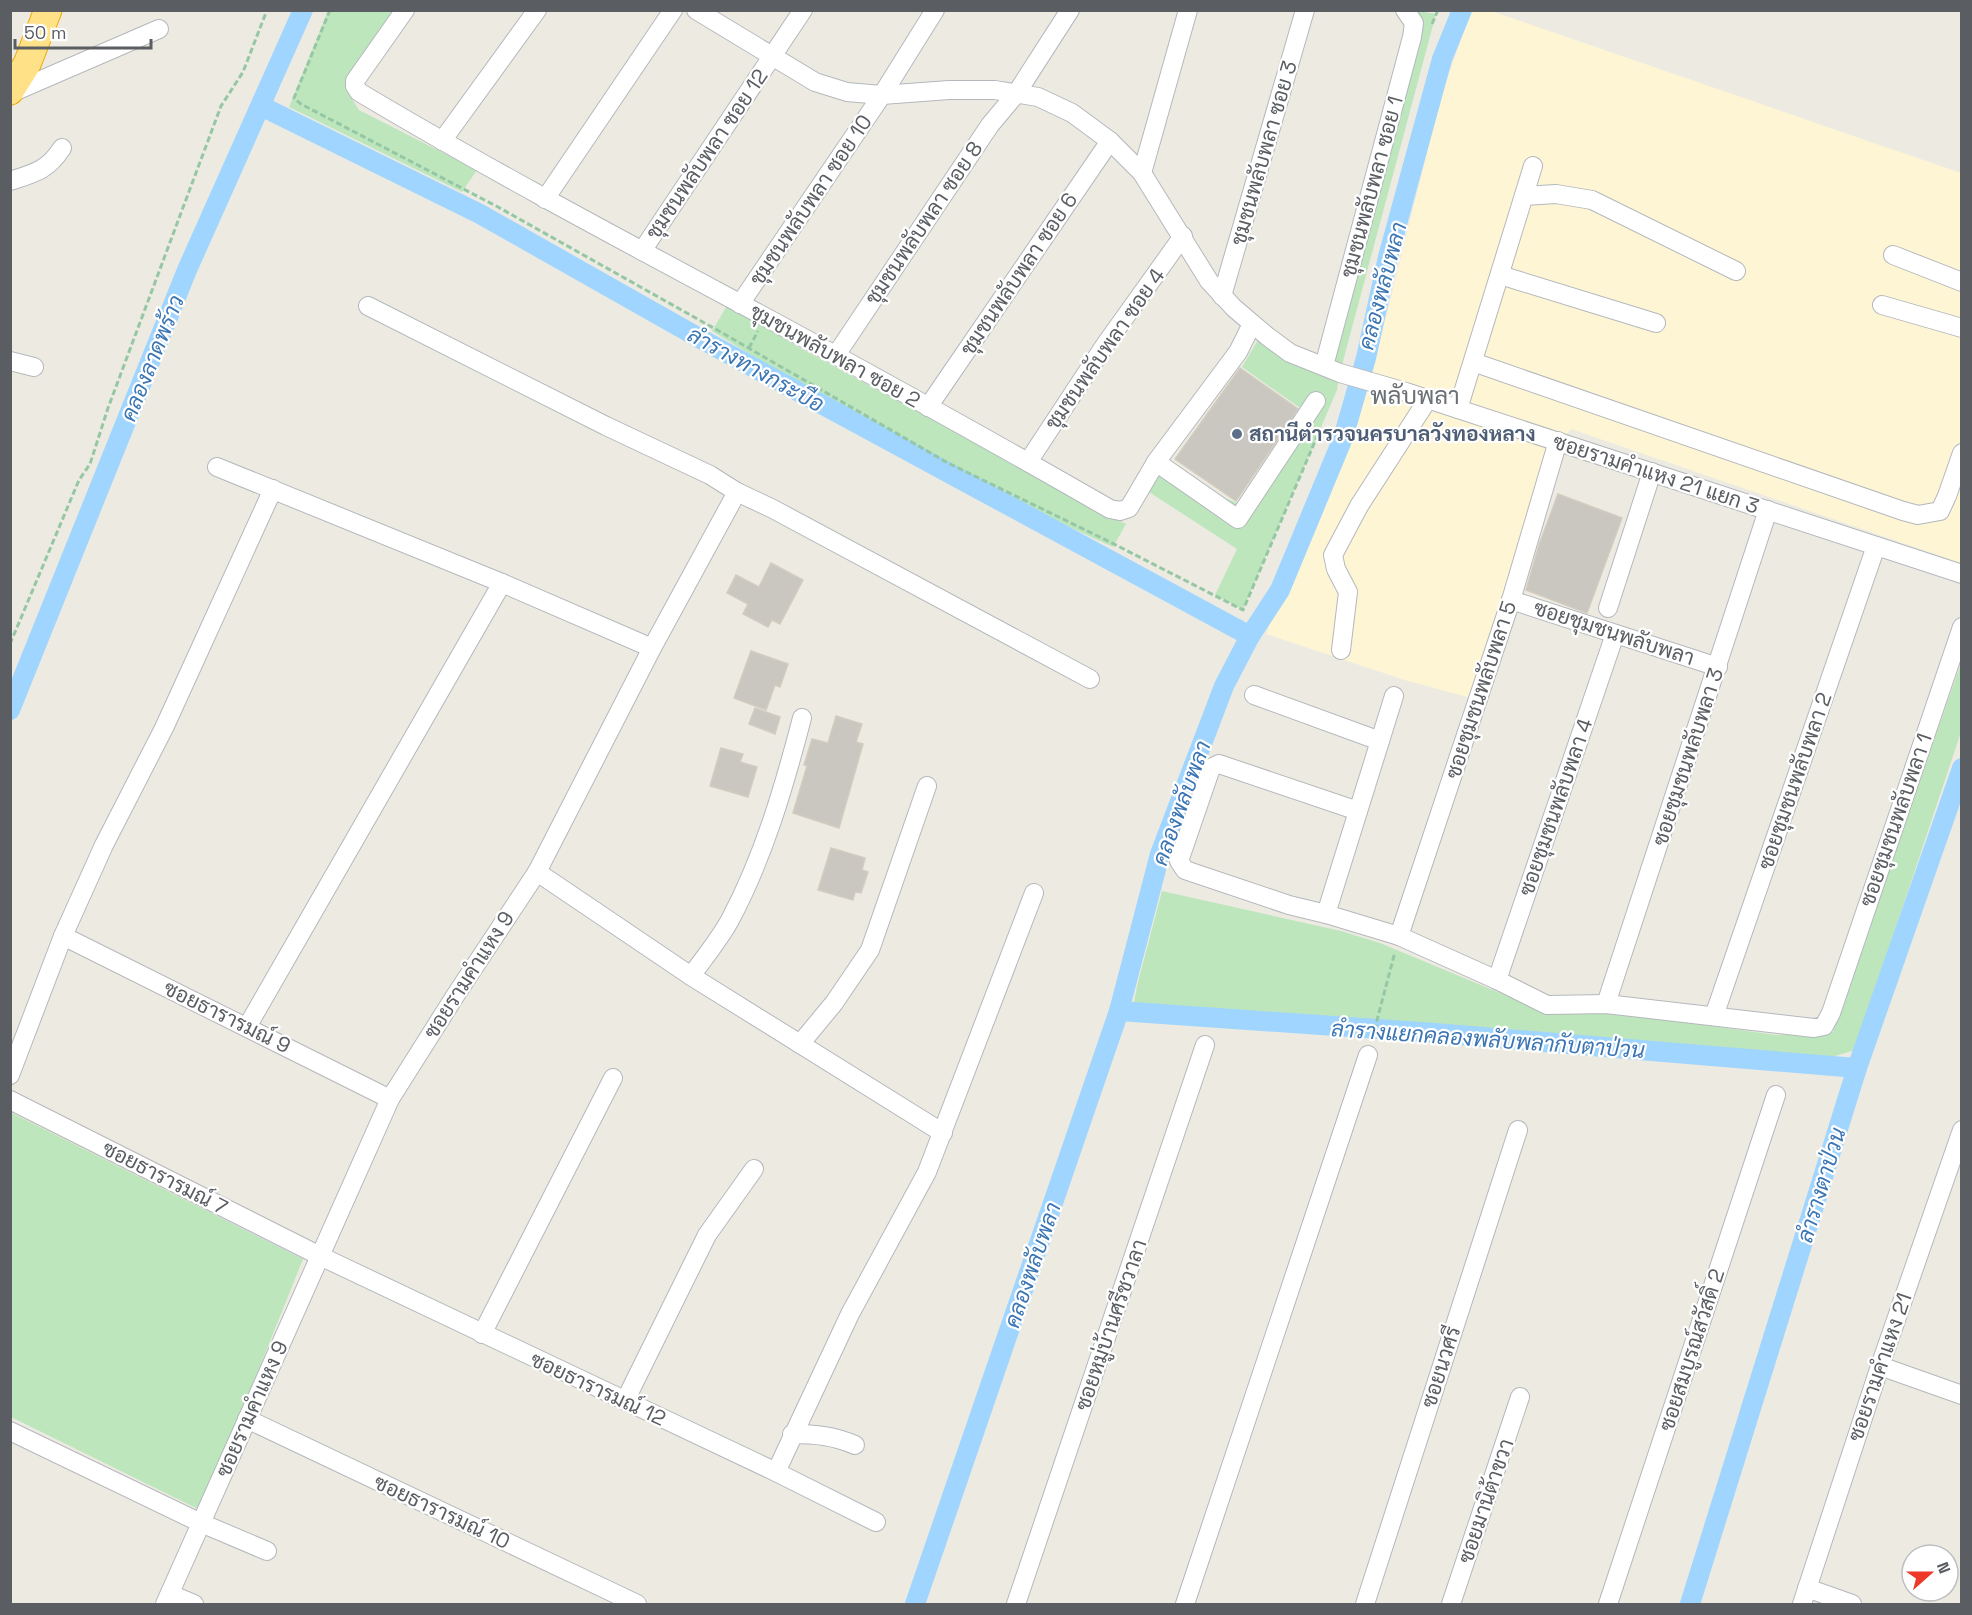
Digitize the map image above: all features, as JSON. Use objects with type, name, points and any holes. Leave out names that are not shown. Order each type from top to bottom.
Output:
[{"type":"highway","points":[[13,95],[48,10]]},
{"type":"street","points":[[13,95],[54,10]]},
{"type":"street","name":"ชุมชนพลับพลา ซอย 2","points":[[405,10],[355,81],[359,92],[545,199],[836,355],[1110,509],[1120,511],[1129,508],[1156,462],[1238,352],[1252,324]]},
{"type":"street","points":[[442,141],[537,10]]},
{"type":"street","points":[[545,199],[673,10]]},
{"type":"street","points":[[696,10],[815,82],[847,92],[882,95],[949,90],[995,90],[1038,98],[1072,113],[1110,141],[1142,173],[1209,281],[1222,296],[1252,324],[1290,353],[1324,366]]},
{"type":"street","name":"ชุมชนพลับพลา ซอย 12","points":[[642,251],[803,10]]},
{"type":"street","name":"ชุมชนพลับพลา ซอย 10","points":[[740,304],[882,95],[935,10]]},
{"type":"street","name":"ชุมชนพลับพลา ซอย 8","points":[[836,355],[990,125],[1016,94],[1070,10]]},
{"type":"street","points":[[1142,173],[1188,10]]},
{"type":"street","name":"ชุมชนพลับพลา ซอย 3","points":[[1222,296],[1305,10]]},
{"type":"street","name":"ชุมชนพลับพลา ซอย 1","points":[[1324,366],[1412,37],[1414,22],[1405,10]]},
{"type":"street","points":[[13,95],[159,29]]},
{"type":"street","name":"ชุมชนพลับพลา ซอย 6","points":[[928,407],[1110,141]]},
{"type":"street","points":[[10,181],[38,172],[53,163],[62,148]]},
{"type":"street","points":[[1458,409],[1533,166]]},
{"type":"street","points":[[1524,196],[1556,194],[1592,200],[1736,271]]},
{"type":"street","name":"ชุมชนพลับพลา ซอย 4","points":[[1028,462],[1105,345],[1183,236]]},
{"type":"street","points":[[1893,255],[1962,282]]},
{"type":"street","points":[[1500,275],[1656,323]]},
{"type":"street","points":[[1882,305],[1962,328]]},
{"type":"street","points":[[368,306],[606,426],[710,475],[737,492],[773,509],[1090,679]]},
{"type":"street","points":[[10,361],[34,367]]},
{"type":"street","points":[[1473,362],[1918,515],[1940,511],[1962,453]]},
{"type":"street","name":"ซอยรามคำแหง 21 แยก 3","points":[[1324,366],[1350,377],[1428,399],[1962,574]]},
{"type":"street","points":[[1341,650],[1348,592],[1336,569],[1333,555],[1359,506],[1428,399]]},
{"type":"street","points":[[1156,462],[1238,519],[1316,401]]},
{"type":"street","name":"ซอยชุมชนพลับพลา 5","points":[[1399,936],[1511,600],[1558,441]]},
{"type":"street","points":[[217,467],[502,583],[652,648]]},
{"type":"street","points":[[1608,608],[1652,472]]},
{"type":"street","points":[[10,1075],[63,936],[104,845],[164,728],[273,489]]},
{"type":"street","name":"ซอยรามคำแหง 9","points":[[168,1599],[390,1099],[537,872],[652,648],[737,492]]},
{"type":"street","name":"ซอยชุมชนพลับพลา 3","points":[[1606,1004],[1768,510]]},
{"type":"street","name":"ซอยชุมชนพลับพลา 2","points":[[1714,1016],[1876,546]]},
{"type":"street","points":[[247,1027],[502,583]]},
{"type":"street","name":"ซอยชุมชนพลับพลา","points":[[1511,600],[1718,667]]},
{"type":"street","name":"ซอยชุมชนพลับพลา 1","points":[[1714,1016],[1814,1028],[1824,1026],[1831,1013],[1962,627]]},
{"type":"street","name":"ซอยชุมชนพลับพลา 4","points":[[1497,980],[1615,634]]},
{"type":"street","points":[[1254,695],[1380,741]]},
{"type":"street","points":[[1326,914],[1394,696]]},
{"type":"street","points":[[691,976],[729,921],[764,846],[787,776],[802,718]]},
{"type":"street","points":[[1358,811],[1219,764],[1211,768],[1179,861],[1185,870],[1289,905],[1399,936],[1547,1005],[1606,1004],[1714,1016]]},
{"type":"street","points":[[800,1044],[834,1003],[870,950],[927,786]]},
{"type":"street","points":[[537,872],[691,976],[943,1133]]},
{"type":"street","points":[[776,1472],[792,1434],[874,1267],[927,1172],[1034,893]]},
{"type":"street","name":"ซอยธารารมณ์ 9","points":[[63,936],[390,1099]]},
{"type":"street","name":"ซอยหมู่บ้านศรีชวาลา","points":[[1016,1605],[1205,1045]]},
{"type":"street","points":[[1185,1605],[1368,1055]]},
{"type":"street","points":[[482,1334],[613,1078]]},
{"type":"street","name":"ซอยสมบูรณ์สวัสดิ์ 2","points":[[1608,1605],[1776,1095]]},
{"type":"street","name":"ซอยธารารมณ์ 7","points":[[10,1100],[320,1256]]},
{"type":"street","name":"ซอยนวศรี","points":[[1365,1605],[1518,1130]]},
{"type":"street","name":"ซอยรามคำแหง 21","points":[[1804,1596],[1880,1366],[1957,1158],[1962,1130]]},
{"type":"street","points":[[625,1401],[707,1235],[754,1169]]},
{"type":"street","name":"ซอยธารารมณ์ 12","points":[[320,1256],[776,1472],[876,1522]]},
{"type":"street","points":[[1880,1366],[1962,1395]]},
{"type":"street","name":"ซอยมานิต้าขวา","points":[[1451,1605],[1520,1397]]},
{"type":"street","name":"ซอยธารารมณ์ 10","points":[[247,1419],[637,1605]]},
{"type":"street","points":[[10,1431],[201,1523],[267,1551]]},
{"type":"street","points":[[792,1434],[837,1437],[855,1445]]},
{"type":"street","points":[[1804,1596],[1852,1605]]},
{"type":"street","points":[[168,1599],[194,1605]]},
{"type":"path","points":[[10,644],[80,480],[90,464],[108,408],[221,106],[243,72],[267,10]]},
{"type":"path","points":[[330,10],[294,98],[301,104],[498,207],[948,463],[1243,610],[1323,423]]},
{"type":"path","points":[[1431,29],[1438,10]]},
{"type":"path","points":[[1368,1055],[1399,936]]},
{"type":"shaded area","points":[[1471,11],[1491,11],[1961,173],[1961,563],[1571,429],[1549,454],[1471,698],[1408,681],[1266,634],[1373,369],[1441,97]]},
{"type":"green space","points":[[328,11],[395,11],[351,76],[348,93],[359,110],[477,170],[462,192],[289,107]]},
{"type":"green space","points":[[1418,11],[1436,14],[1342,365],[1329,362],[1415,38]]},
{"type":"green space","points":[[728,304],[800,348],[1126,524],[1113,547],[997,494],[784,375],[712,331]]},
{"type":"green space","points":[[1258,340],[1339,377],[1337,390],[1243,610],[1215,595],[1237,549],[1149,492],[1160,469],[1239,504],[1303,410],[1242,367]]},
{"type":"green space","points":[[1961,663],[1961,732],[1855,1050],[1832,1057],[1599,1038],[1133,1007],[1162,891],[1341,931],[1380,943],[1512,998],[1776,1035],[1833,1032]]},
{"type":"green space","points":[[10,1112],[303,1259],[202,1511],[11,1417]]},
{"type":"building","name":"สถานีตำรวจนครบาลวังทองหลาง","points":[[1240,368],[1298,409],[1236,501],[1175,459]]},
{"type":"building","name":"สถานีตำรวจนครบาลวังทองหลาง","points":[[1558,494],[1622,518],[1587,613],[1526,590],[1539,545]]},
{"type":"building","points":[[771,563],[803,580],[780,624],[772,620],[768,627],[743,614],[748,604],[727,593],[736,575],[759,587]]},
{"type":"building","points":[[751,651],[788,664],[780,687],[775,685],[766,710],[734,698]]},
{"type":"building","points":[[755,708],[780,717],[775,734],[749,724]]},
{"type":"building","points":[[836,716],[862,724],[856,742],[863,744],[839,828],[793,813],[807,766],[804,765],[812,739],[828,743]]},
{"type":"building","points":[[721,748],[743,754],[740,762],[757,767],[748,797],[710,786]]},
{"type":"building","points":[[831,848],[865,858],[862,870],[868,872],[861,893],[855,892],[853,900],[818,890]]},
{"type":"waterway","name":"คลองลาดพร้าว","points":[[10,710],[187,270],[303,10]]},
{"type":"waterway","name":"คลองพลับพลา","points":[[915,1604],[1119,1011],[1160,854],[1224,686],[1250,636],[1280,590],[1343,438],[1366,358],[1388,257],[1442,59],[1462,10]]},
{"type":"waterway","name":"ลำรางทางกระบือ","points":[[261,106],[480,214],[701,339],[1250,636]]},
{"type":"waterway","name":"ลำรางตาป่วน","points":[[1690,1604],[1857,1068],[1962,768]]},
{"type":"waterway","name":"ลำรางแยกคลองพลับพลากับตาป่วน","points":[[1119,1011],[1435,1033],[1857,1068]]},
{"type":"place","name":"สถานีตำรวจนครบาลวังทองหลาง","points":[[1237,434]]},
{"type":"district","name":"พลับพลา","points":[[1415,396]]}]
